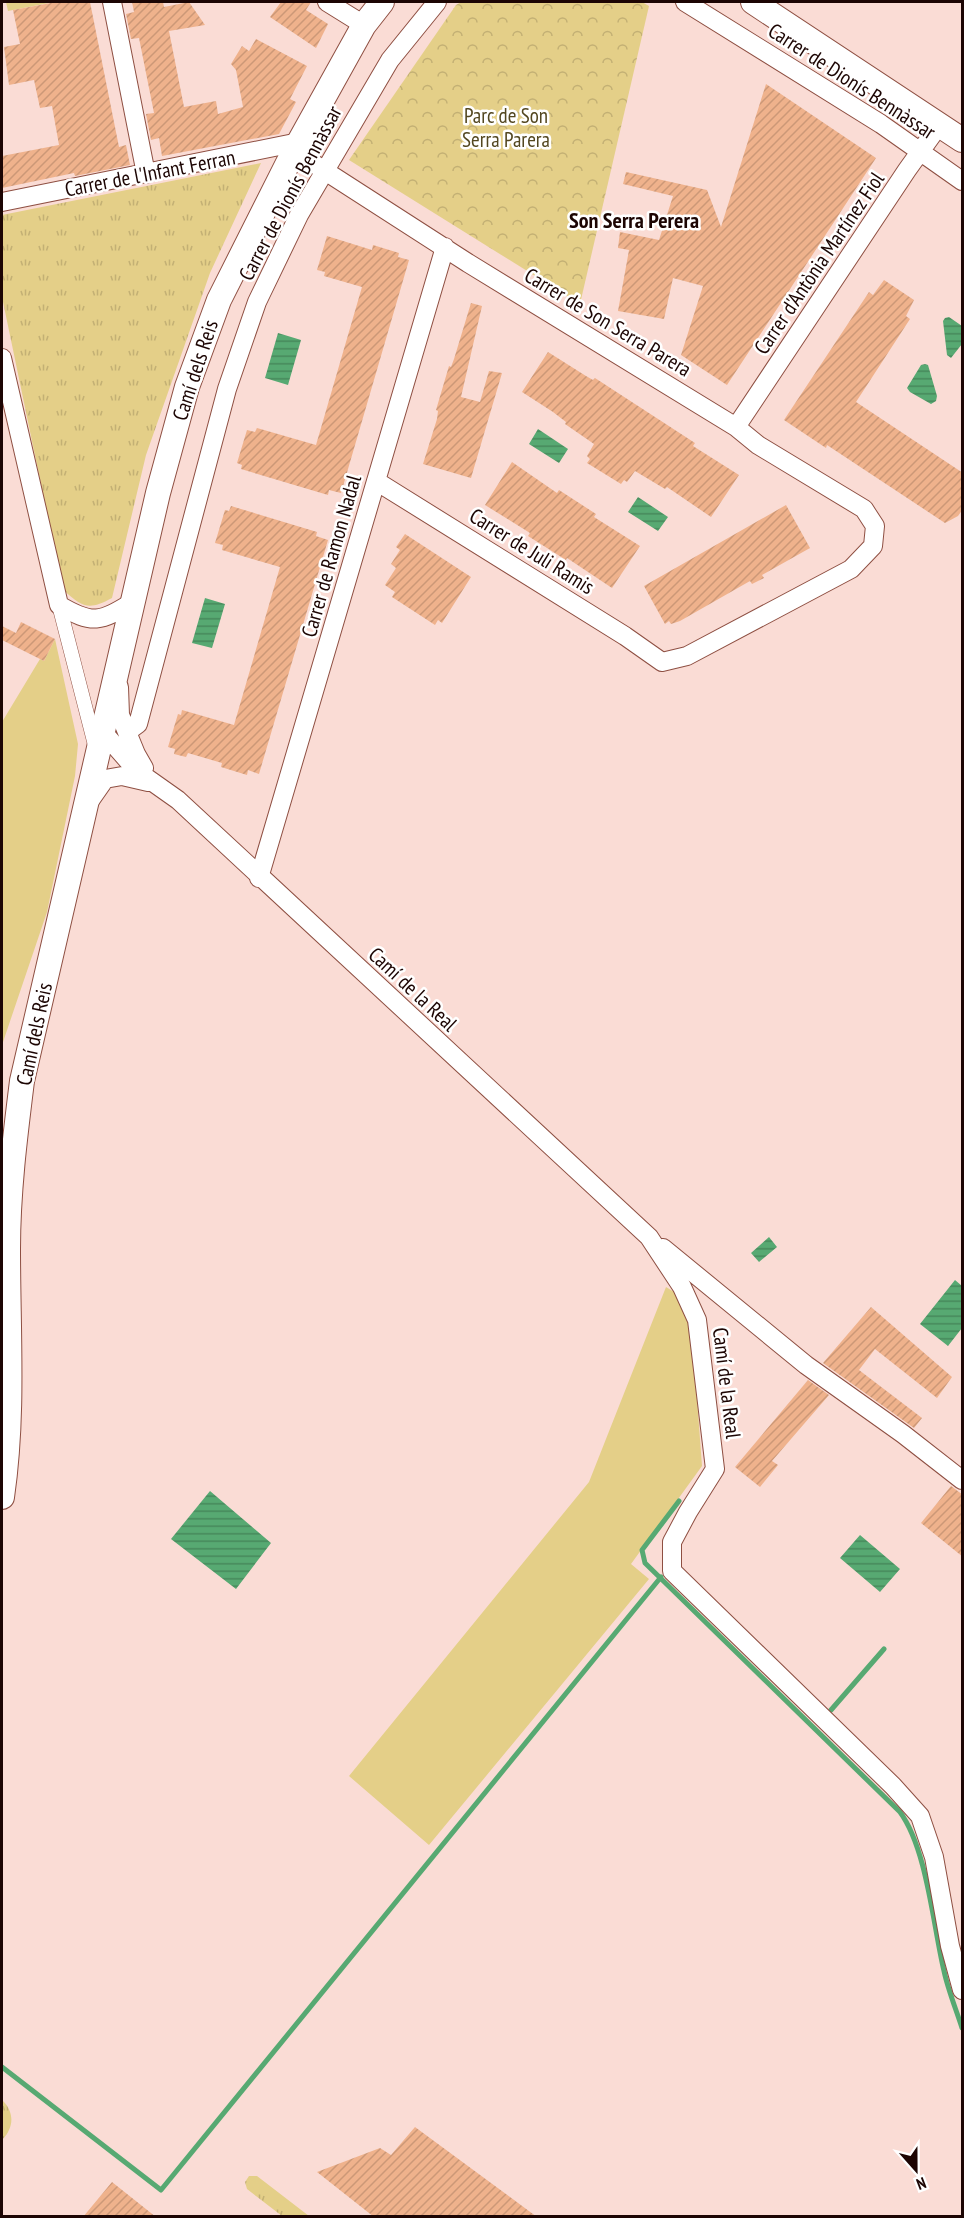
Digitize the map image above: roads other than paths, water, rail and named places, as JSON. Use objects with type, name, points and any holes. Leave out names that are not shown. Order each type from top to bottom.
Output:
[{"type":"street","points":[[112,2],[146,174]]},
{"type":"street","points":[[327,2],[364,25]]},
{"type":"street","points":[[296,146],[364,25],[382,2]]},
{"type":"street","name":"Carrer de Dionís Bennàssar","points":[[115,732],[138,724],[227,389],[256,302],[299,214],[390,60],[437,2]]},
{"type":"street","name":"Carrer de Dionís Bennàssar","points":[[685,2],[881,124],[963,181]]},
{"type":"street","points":[[753,2],[963,140]]},
{"type":"street","name":"Carrer d'Antònia Martínez Fiol","points":[[736,427],[940,124]]},
{"type":"street","name":"Carrer de l'Infant Ferran","points":[[2,202],[296,146]]},
{"type":"street","name":"Carrer de Son Serra Parera","points":[[296,146],[325,170],[478,269],[736,427],[758,445],[864,509],[875,526],[873,546],[851,569],[687,656],[662,662]]},
{"type":"street","name":"Camí dels Reis","points":[[2,1497],[7,1463],[10,1360],[8,1247],[12,1156],[22,1081],[98,756],[115,732],[118,668],[158,493],[188,387],[219,300],[296,146]]},
{"type":"street","name":"Carrer de Ramon Nadal","points":[[259,878],[445,247]]},
{"type":"street","name":"Camí dels Reis","points":[[2,358],[59,605],[98,756]]},
{"type":"street","name":"Carrer de Juli Ramis","points":[[376,482],[625,636],[662,662]]},
{"type":"street","points":[[59,605],[90,620],[109,617],[133,602]]},
{"type":"street","name":"Camí de la Real","points":[[115,732],[137,771],[178,800],[259,878],[649,1237],[681,1287],[697,1320],[715,1469],[672,1542],[672,1571],[893,1785],[920,1816],[933,1857],[950,1946],[963,1990]]},
{"type":"street","points":[[86,806],[105,779],[122,776],[155,784]]},
{"type":"street","points":[[649,1237],[806,1365],[963,1480]]},
{"type":"waterway","points":[[679,1501],[642,1550],[645,1563],[900,1812],[917,1846],[923,1866],[946,1978],[962,2028]]},
{"type":"waterway","points":[[2,2067],[161,2190],[661,1577]]},
{"type":"waterway","points":[[831,1710],[884,1649]]},
{"type":"district","name":"Son Serra Perera","points":[[634,220]]},
{"type":"park label","name":"Parc de Son Serra Parera","points":[[506,127]]}]
